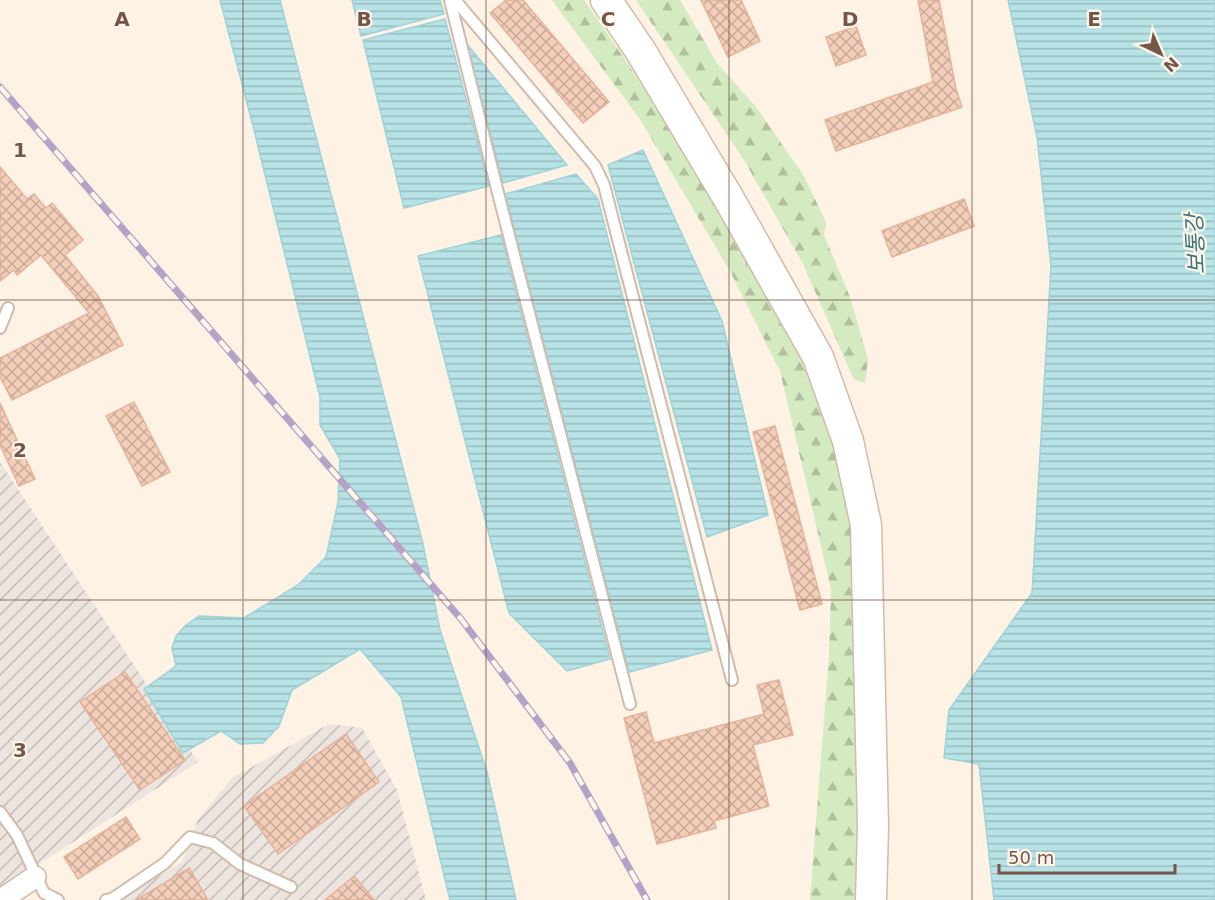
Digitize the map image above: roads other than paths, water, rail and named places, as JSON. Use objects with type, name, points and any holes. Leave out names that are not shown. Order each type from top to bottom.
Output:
[{"type":"main road","points":[[606,0],[640,50],[729,199],[818,357],[848,441],[866,525],[873,826],[871,900]]},
{"type":"street","points":[[1,900],[35,877]]},
{"type":"lane","points":[[452,0],[595,166],[604,185],[732,680]]},
{"type":"lane","points":[[452,0],[498,193],[630,704]]},
{"type":"lane","points":[[0,328],[8,308]]},
{"type":"lane","points":[[0,812],[17,835],[44,893],[58,900]]},
{"type":"lane","points":[[106,900],[112,899],[165,863],[190,837],[213,843],[240,864],[291,887]]},
{"type":"water","points":[[220,0],[280,0],[423,544],[440,630],[487,772],[516,900],[450,900],[401,697],[360,649],[292,690],[279,726],[263,743],[240,744],[221,731],[183,753],[144,689],[176,666],[172,648],[176,636],[199,616],[244,618],[298,585],[326,557],[338,502],[340,459],[320,425],[320,397]]},
{"type":"water","points":[[352,0],[440,0],[444,14],[361,36]]},
{"type":"water","name":"보통강","points":[[1008,0],[1215,0],[1215,900],[994,900],[979,764],[944,758],[949,710],[1032,593],[1051,266],[1037,137]]},
{"type":"water","points":[[445,19],[489,186],[404,208],[363,40]]},
{"type":"water","points":[[466,43],[567,165],[503,183]]},
{"type":"water","points":[[643,150],[722,321],[768,515],[707,537],[608,165]]},
{"type":"water","points":[[576,174],[598,199],[712,650],[629,672],[505,194]]},
{"type":"water","points":[[501,235],[610,659],[567,671],[509,613],[418,256]]},
{"type":"railway","points":[[0,87],[461,619],[570,763],[647,900]]}]
